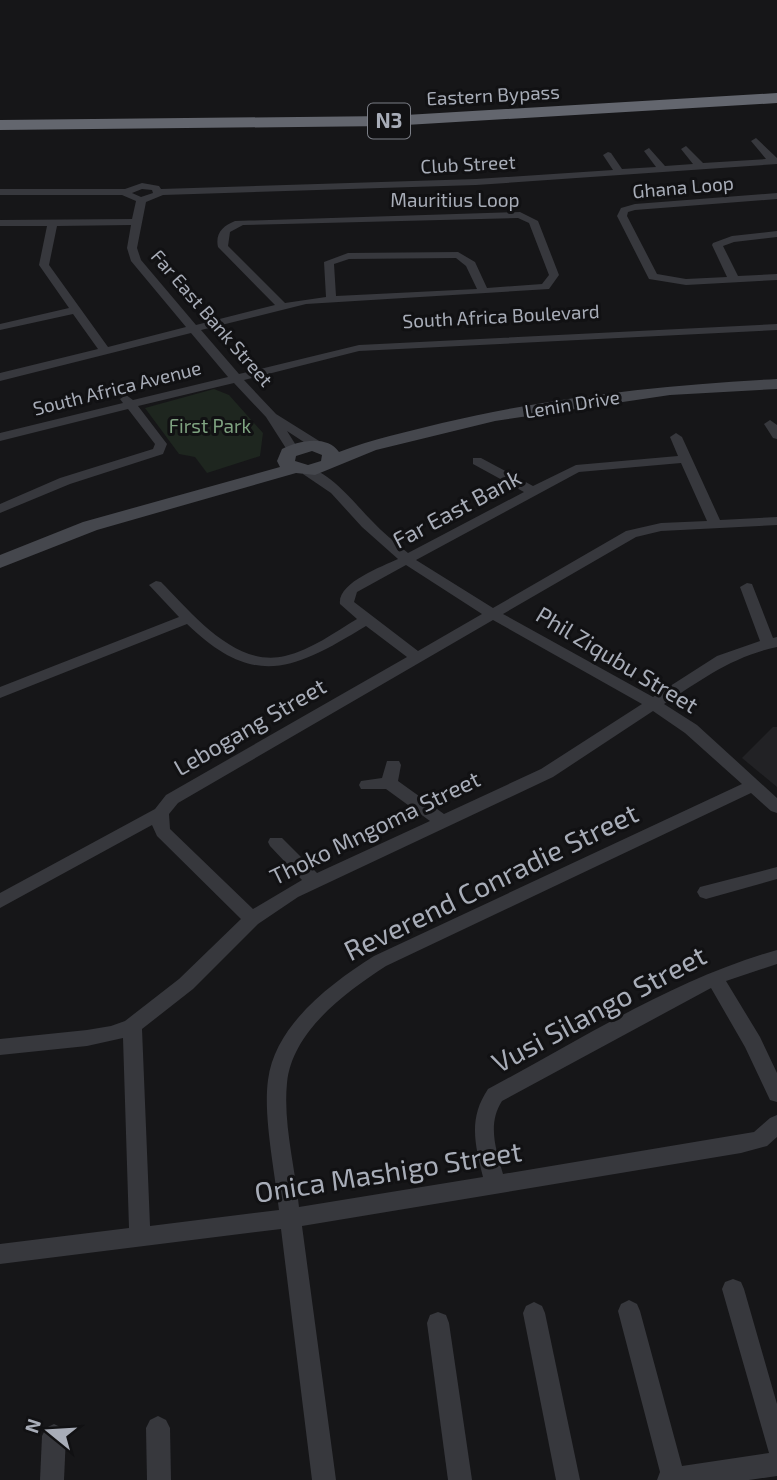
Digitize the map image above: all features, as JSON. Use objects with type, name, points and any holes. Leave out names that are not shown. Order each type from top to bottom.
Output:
[{"type":"highway","name":"Eastern Bypass","points":[[0,125],[389,121],[777,98]]},
{"type":"highway","name":"Eastern Bypass","points":[[0,138],[388,133],[777,111]]},
{"type":"street","points":[[756,141],[775,162]]},
{"type":"street","points":[[686,149],[700,166]]},
{"type":"street","points":[[728,150],[742,164]]},
{"type":"street","points":[[649,151],[662,169]]},
{"type":"street","points":[[608,155],[619,172]]},
{"type":"street","name":"Club Street","points":[[0,192],[127,192],[142,186],[156,188],[159,192],[476,182],[775,162]]},
{"type":"street","points":[[127,192],[131,198],[141,200],[156,196],[159,192]]},
{"type":"street","name":"Ghana Loop","points":[[777,196],[635,207],[622,213],[653,277],[686,282],[777,277]]},
{"type":"street","name":"Far East Bank Street","points":[[141,200],[132,248],[136,261],[233,375],[271,415],[326,456]]},
{"type":"street","name":"Mauritius Loop","points":[[0,377],[282,306],[331,298],[532,289],[552,282],[554,275],[531,218],[494,214],[243,222],[228,227],[223,236],[223,247],[282,306]]},
{"type":"street","points":[[0,223],[137,222]]},
{"type":"street","points":[[53,223],[44,265],[105,351]]},
{"type":"street","points":[[734,279],[717,245],[732,239],[777,234]]},
{"type":"street","points":[[331,298],[328,262],[348,256],[453,253],[471,264],[483,291]]},
{"type":"street","points":[[0,327],[75,310]]},
{"type":"street","name":"South Africa Boulevard","points":[[233,375],[359,341],[777,320]]},
{"type":"street","name":"South Africa Boulevard","points":[[233,375],[359,348],[777,327]]},
{"type":"street","name":"South Africa Avenue","points":[[3,436],[41,421],[233,375]]},
{"type":"street","name":"Lenin Drive","points":[[326,456],[474,420],[634,395],[777,384]]},
{"type":"street","points":[[0,509],[65,481],[159,451],[161,444],[128,401]]},
{"type":"street","name":"Far East Bank Street","points":[[271,415],[295,462]]},
{"type":"street","points":[[676,436],[715,524]]},
{"type":"street","points":[[295,462],[306,446],[326,456]]},
{"type":"street","points":[[0,562],[90,526],[258,481],[295,462],[326,456]]},
{"type":"street","name":"Phil Ziqubu Street","points":[[326,456],[336,490]]},
{"type":"street","name":"Far East Bank","points":[[416,657],[347,604],[347,593],[406,559],[588,466],[687,459]]},
{"type":"street","points":[[477,461],[534,492]]},
{"type":"street","name":"Phil Ziqubu Street","points":[[295,462],[336,490],[367,524],[406,559],[493,614],[656,705],[691,729],[777,807]]},
{"type":"street","name":"Phil Ziqubu Street","points":[[493,614],[631,534],[661,527],[777,521]]},
{"type":"street","points":[[156,585],[189,618],[236,654],[267,663],[295,658],[366,620]]},
{"type":"street","points":[[747,587],[772,643]]},
{"type":"street","name":"Lebogang Street","points":[[0,901],[160,813],[164,805],[184,792],[493,614]]},
{"type":"street","points":[[0,693],[189,618]]},
{"type":"street","name":"Thoko Mngoma Street","points":[[0,1047],[100,1036],[132,1026],[186,984],[252,919],[313,880],[547,773],[656,705],[722,659],[772,643]]},
{"type":"street","points":[[389,783],[393,765]]},
{"type":"street","points":[[368,785],[389,783],[442,821]]},
{"type":"street","name":"Reverend Conradie Street","points":[[324,1480],[278,1105],[279,1069],[290,1045],[345,984],[380,961],[754,785]]},
{"type":"street","points":[[160,813],[159,823],[170,842],[252,919]]},
{"type":"street","points":[[276,842],[313,880]]},
{"type":"street","points":[[706,892],[777,873]]},
{"type":"street","name":"Vusi Silango Street","points":[[495,1183],[482,1128],[487,1105],[495,1096],[714,978],[777,957]]},
{"type":"street","points":[[714,978],[753,1043],[777,1094]]},
{"type":"street","points":[[132,1026],[140,1237]]},
{"type":"street","name":"Onica Mashigo Street","points":[[0,1254],[290,1218],[760,1140],[777,1124]]},
{"type":"street","points":[[733,1289],[777,1445]]},
{"type":"street","points":[[629,1311],[671,1480],[777,1464]]},
{"type":"street","points":[[534,1313],[568,1480]]},
{"type":"street","points":[[438,1323],[460,1480]]},
{"type":"street","points":[[158,1428],[159,1480]]},
{"type":"street","points":[[52,1480],[54,1436]]},
{"type":"shaded area","points":[[773,727],[777,727],[777,787],[742,758]]},
{"type":"green space","name":"First Park","points":[[214,389],[229,395],[263,433],[260,456],[207,473],[195,457],[179,454],[145,408]]}]
